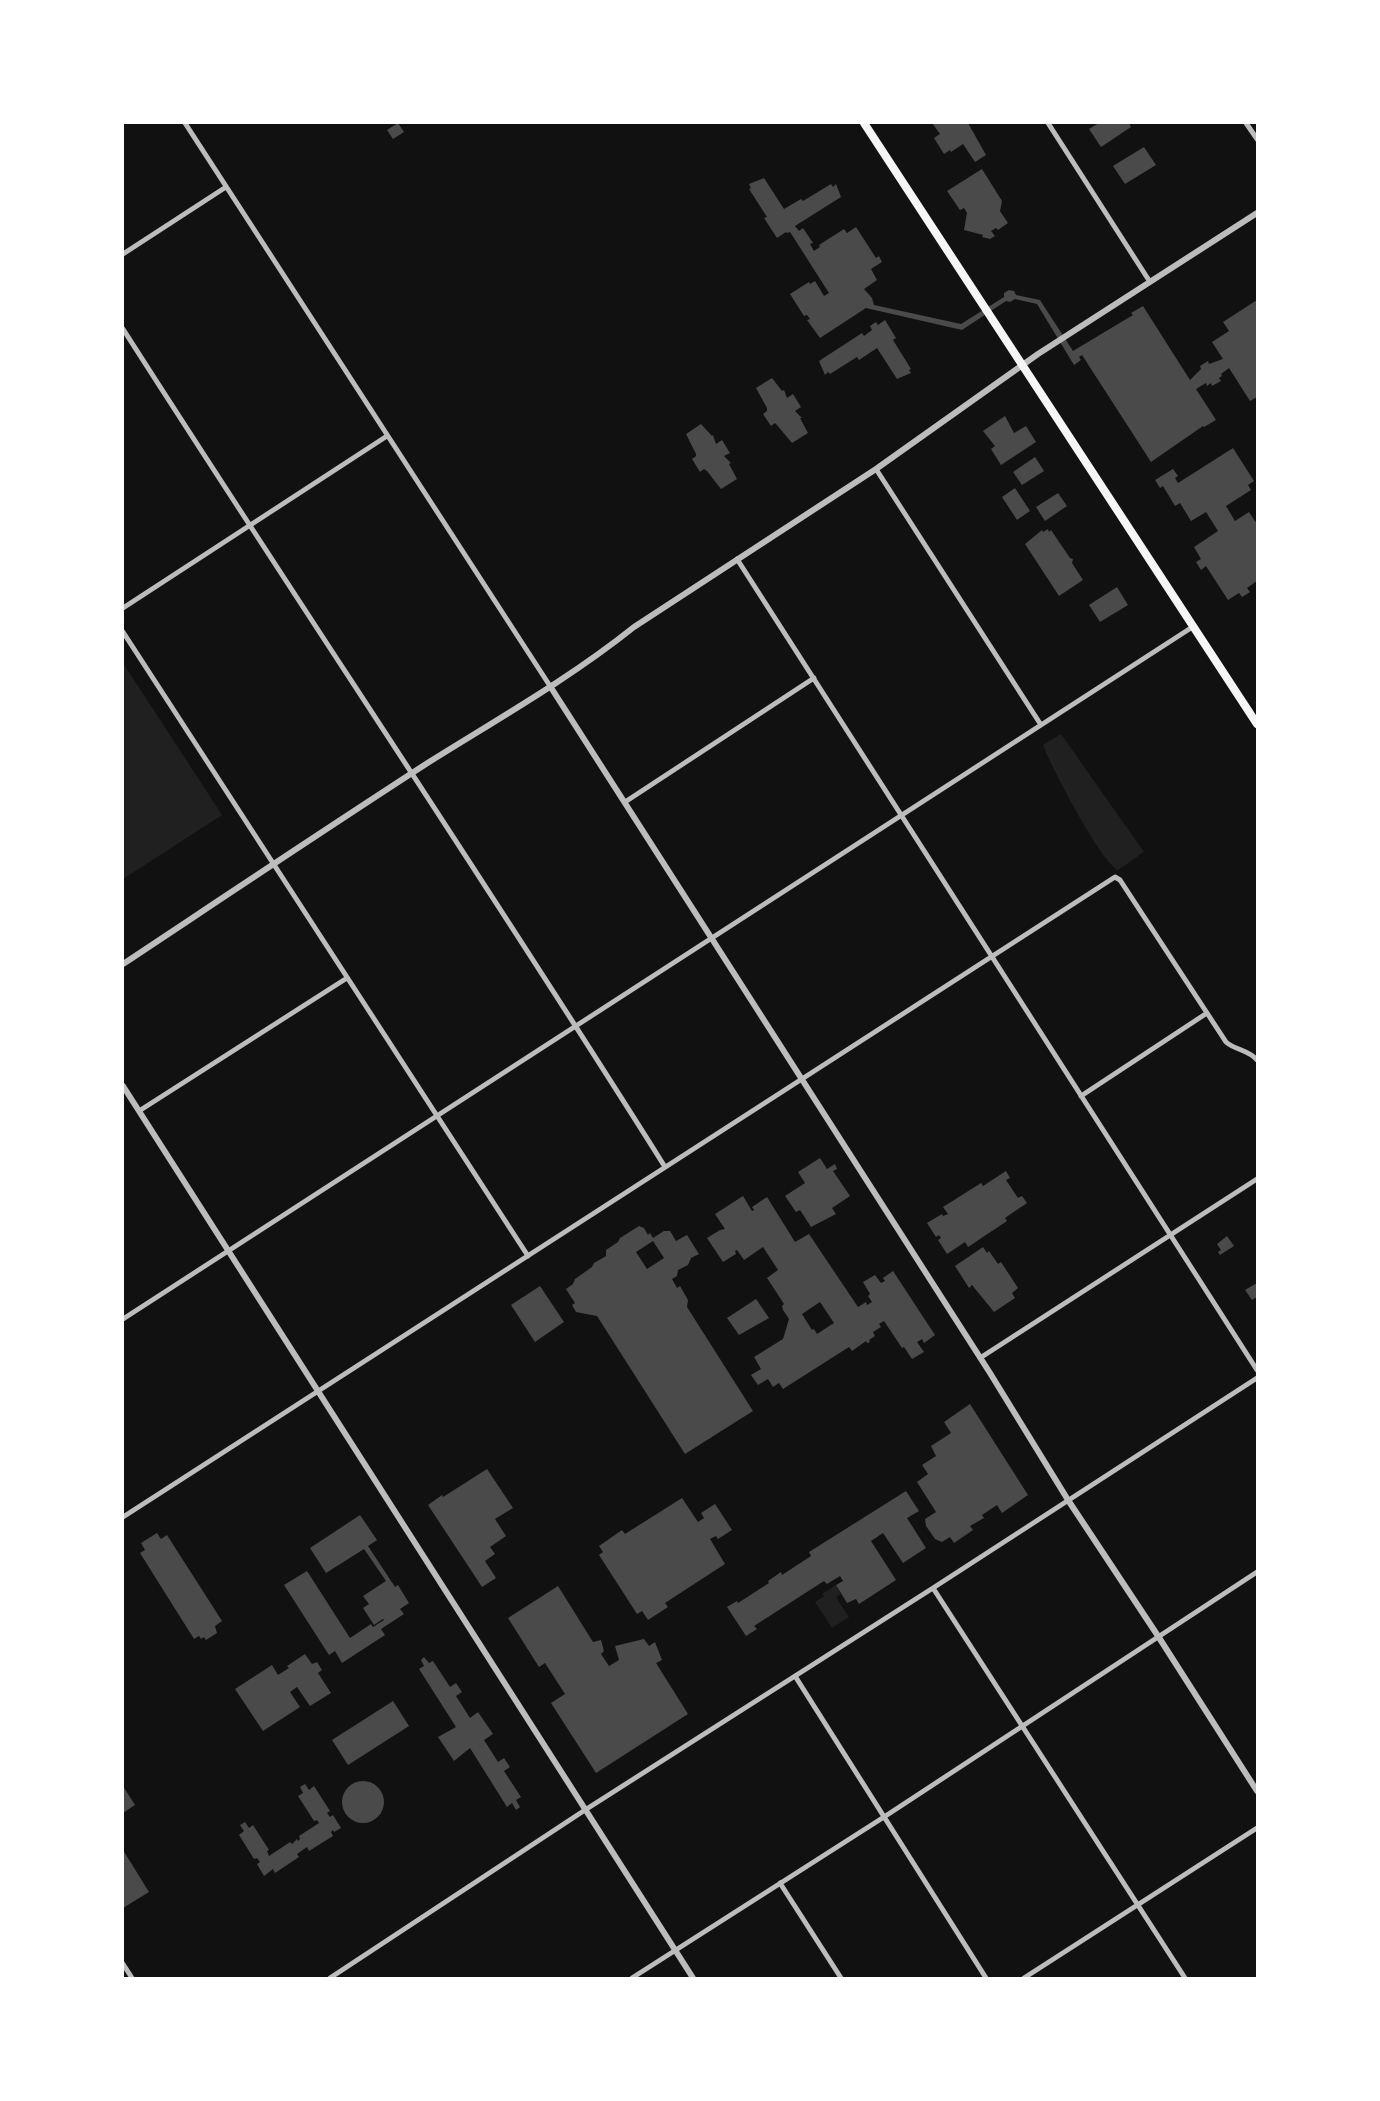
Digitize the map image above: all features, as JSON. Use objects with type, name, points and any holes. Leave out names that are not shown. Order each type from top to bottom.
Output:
[{"type":"main road","points":[[864,123],[1257,724]]},
{"type":"street","points":[[185,123],[625,802],[1068,1500],[1257,1791]]},
{"type":"street","points":[[1048,123],[1150,282]]},
{"type":"street","points":[[1246,123],[1257,139]]},
{"type":"street","points":[[123,254],[226,188]]},
{"type":"street","points":[[123,964],[604,651],[634,627],[876,469],[1023,366],[1257,213]]},
{"type":"street","points":[[123,329],[576,1025],[665,1167]]},
{"type":"street","points":[[123,608],[387,436]]},
{"type":"street","points":[[876,469],[1041,725]]},
{"type":"street","points":[[737,559],[1257,1370]]},
{"type":"street","points":[[123,1319],[1194,626]]},
{"type":"street","points":[[123,632],[528,1256]]},
{"type":"street","points":[[625,802],[814,678]]},
{"type":"street","points":[[123,1517],[1115,877],[1120,880],[1226,1042],[1232,1047],[1250,1053],[1257,1060]]},
{"type":"street","points":[[139,1112],[347,978]]},
{"type":"street","points":[[1081,1096],[1207,1013]]},
{"type":"street","points":[[123,1086],[693,1978]]},
{"type":"street","points":[[980,1358],[1257,1179]]},
{"type":"street","points":[[330,1978],[585,1810],[1257,1378]]},
{"type":"street","points":[[632,1978],[884,1817],[1257,1572]]},
{"type":"street","points":[[933,1588],[1185,1978]]},
{"type":"street","points":[[795,1676],[986,1978]]},
{"type":"street","points":[[1024,1978],[1257,1828]]},
{"type":"street","points":[[780,1883],[841,1978]]},
{"type":"street","points":[[123,1964],[132,1978]]},
{"type":"shaded area","points":[[123,663],[222,815],[123,879]]},
{"type":"shaded area","points":[[1061,734],[1144,852],[1118,870],[1110,863],[1089,833],[1043,745]]},
{"type":"shaded area","points":[[836,1585],[841,1594],[836,1597],[849,1617],[832,1628],[815,1602],[824,1596],[822,1594]]},
{"type":"building","points":[[398,123],[404,132],[393,139],[387,130]]},
{"type":"building","points":[[932,123],[968,123],[986,155],[975,162],[963,144],[944,154],[934,138],[940,134]]},
{"type":"building","points":[[1099,123],[1129,123],[1131,127],[1101,147],[1089,129]]},
{"type":"building","points":[[1144,147],[1156,165],[1125,184],[1113,166]]},
{"type":"building","points":[[982,169],[1002,201],[1000,211],[1008,223],[998,230],[996,228],[991,231],[995,236],[990,239],[964,230],[967,213],[964,208],[960,210],[947,191]]},
{"type":"building","points":[[764,178],[784,209],[801,199],[803,201],[831,184],[833,187],[836,184],[841,197],[795,226],[799,231],[803,228],[813,243],[810,244],[814,251],[820,247],[819,245],[844,229],[847,233],[856,227],[876,258],[879,256],[882,262],[871,269],[877,280],[864,289],[872,298],[874,305],[961,324],[1004,297],[1004,293],[1009,290],[1014,291],[1016,295],[1040,300],[1073,351],[1133,315],[1131,313],[1143,306],[1190,380],[1201,369],[1200,366],[1208,361],[1209,364],[1223,359],[1212,342],[1229,331],[1223,322],[1257,300],[1257,397],[1250,401],[1229,368],[1221,374],[1219,378],[1221,381],[1212,386],[1211,383],[1207,386],[1206,383],[1196,389],[1216,420],[1203,426],[1151,462],[1082,355],[1079,357],[1081,360],[1074,365],[1037,304],[1015,299],[1010,302],[1006,301],[962,330],[866,308],[820,338],[807,320],[810,319],[807,315],[804,316],[790,294],[809,282],[810,284],[815,281],[824,296],[829,293],[790,232],[777,238],[764,218],[767,217],[749,189],[751,188],[749,184]]},
{"type":"building","points":[[885,320],[896,338],[893,340],[911,369],[909,370],[911,373],[897,379],[877,348],[859,360],[857,357],[825,375],[819,361],[862,333],[864,336],[872,330],[870,326],[876,322],[878,325]]},
{"type":"building","points":[[772,378],[782,391],[784,390],[787,398],[793,394],[801,407],[795,411],[802,418],[800,418],[808,433],[792,443],[775,423],[771,426],[763,414],[767,408],[756,388]]},
{"type":"building","points":[[1005,416],[1014,433],[1026,426],[1036,442],[1001,465],[991,449],[995,446],[983,431]]},
{"type":"building","points":[[701,424],[713,435],[716,444],[722,440],[730,453],[724,456],[731,463],[729,464],[737,479],[721,489],[707,471],[704,469],[700,472],[692,459],[696,454],[686,434]]},
{"type":"building","points":[[1233,448],[1254,481],[1248,485],[1251,490],[1226,506],[1235,521],[1249,512],[1257,524],[1257,581],[1247,588],[1250,592],[1242,597],[1239,593],[1228,600],[1206,566],[1201,570],[1196,562],[1201,559],[1194,547],[1218,531],[1206,512],[1191,521],[1180,503],[1175,506],[1163,486],[1160,488],[1155,480],[1173,469],[1178,476],[1175,478],[1178,483]]},
{"type":"building","points":[[1035,457],[1044,471],[1022,485],[1013,472]]},
{"type":"building","points":[[1015,488],[1030,511],[1017,520],[1002,497]]},
{"type":"building","points":[[1058,493],[1067,506],[1045,521],[1036,507]]},
{"type":"building","points":[[1048,529],[1073,559],[1072,563],[1083,580],[1059,596],[1025,544],[1042,530],[1043,532]]},
{"type":"building","points":[[1117,587],[1128,605],[1100,622],[1089,605]]},
{"type":"building","points":[[820,1158],[827,1169],[835,1164],[837,1169],[833,1171],[850,1196],[832,1208],[836,1214],[811,1227],[800,1210],[796,1212],[785,1196],[805,1183],[798,1172]]},
{"type":"building","points":[[1006,1171],[1010,1178],[1006,1180],[1018,1198],[1022,1196],[1027,1203],[1005,1218],[1007,1221],[968,1247],[965,1242],[947,1254],[938,1240],[941,1238],[939,1235],[936,1237],[927,1223],[942,1214],[943,1216],[948,1214],[943,1207],[981,1183],[983,1186]]},
{"type":"building","points":[[743,1196],[752,1211],[754,1210],[752,1207],[767,1197],[795,1242],[809,1234],[858,1307],[866,1302],[867,1305],[872,1302],[863,1282],[875,1275],[881,1283],[885,1281],[883,1278],[893,1271],[935,1335],[924,1343],[922,1339],[917,1342],[924,1352],[912,1359],[884,1321],[879,1324],[881,1327],[873,1332],[875,1336],[869,1340],[870,1342],[866,1341],[852,1351],[849,1347],[783,1389],[779,1383],[773,1387],[768,1379],[758,1385],[751,1375],[761,1369],[754,1357],[783,1339],[789,1319],[783,1310],[784,1304],[767,1278],[778,1270],[763,1247],[744,1260],[737,1250],[736,1254],[723,1262],[707,1238],[725,1229],[715,1214]],"holes":[[[820,1302],[834,1323],[817,1334],[802,1314]]]},
{"type":"building","points":[[639,1226],[644,1228],[648,1235],[650,1233],[653,1238],[664,1231],[670,1231],[676,1241],[687,1235],[699,1254],[691,1258],[688,1265],[678,1270],[677,1276],[672,1279],[677,1288],[680,1286],[688,1300],[687,1307],[753,1411],[685,1454],[597,1316],[576,1312],[572,1305],[575,1303],[566,1289],[594,1263],[606,1256],[606,1250]],"holes":[[[653,1241],[664,1258],[647,1269],[636,1252]]]},
{"type":"building","points":[[1227,1236],[1234,1246],[1220,1255],[1218,1252],[1221,1250],[1217,1244]]},
{"type":"building","points":[[983,1247],[987,1253],[989,1251],[998,1264],[1001,1262],[1018,1288],[1012,1293],[1015,1298],[994,1312],[972,1285],[969,1288],[955,1266]]},
{"type":"building","points":[[1257,1283],[1257,1297],[1252,1300],[1245,1290]]},
{"type":"building","points":[[540,1286],[564,1322],[535,1342],[511,1305]]},
{"type":"building","points":[[756,1299],[769,1318],[739,1335],[727,1318]]},
{"type":"building","points":[[970,1404],[1028,1495],[1002,1513],[997,1505],[982,1515],[984,1518],[970,1526],[973,1530],[954,1543],[950,1537],[942,1542],[935,1539],[926,1526],[925,1519],[936,1512],[917,1482],[928,1474],[922,1465],[936,1456],[931,1446],[951,1433],[944,1422]]},
{"type":"building","points":[[487,1469],[513,1508],[495,1519],[506,1536],[490,1547],[495,1554],[485,1561],[496,1578],[482,1587],[428,1505]]},
{"type":"building","points":[[906,1491],[919,1511],[907,1518],[926,1548],[903,1563],[883,1533],[871,1541],[896,1580],[859,1604],[856,1599],[847,1603],[836,1585],[843,1581],[840,1576],[827,1584],[824,1581],[754,1626],[757,1629],[746,1636],[727,1607],[737,1601],[738,1603],[769,1583],[768,1581],[781,1572],[782,1575],[811,1556],[809,1552]]},
{"type":"building","points":[[682,1498],[698,1522],[704,1518],[701,1513],[715,1504],[732,1530],[718,1539],[716,1536],[710,1539],[725,1564],[665,1603],[668,1607],[648,1620],[642,1611],[637,1614],[599,1555],[603,1552],[599,1546],[622,1530],[625,1534]]},
{"type":"building","points":[[360,1515],[377,1540],[368,1546],[395,1587],[398,1585],[409,1603],[400,1609],[404,1614],[381,1629],[385,1635],[342,1663],[335,1651],[329,1655],[284,1585],[307,1571],[350,1638],[371,1624],[373,1627],[384,1620],[374,1625],[363,1608],[369,1604],[363,1596],[386,1581],[364,1549],[326,1573],[310,1548]]},
{"type":"building","points":[[157,1533],[161,1539],[167,1535],[222,1621],[215,1626],[217,1633],[206,1640],[199,1636],[194,1639],[140,1553],[145,1550],[141,1543]]},
{"type":"building","points":[[558,1586],[593,1642],[601,1640],[604,1651],[601,1654],[609,1666],[619,1660],[615,1646],[644,1639],[649,1646],[655,1642],[662,1660],[656,1663],[688,1714],[596,1773],[551,1703],[565,1694],[545,1663],[539,1667],[508,1618]]},
{"type":"building","points":[[305,1654],[312,1664],[317,1662],[322,1670],[318,1673],[331,1693],[310,1706],[297,1687],[290,1692],[300,1707],[263,1731],[235,1689],[272,1665],[278,1675]]},
{"type":"building","points":[[424,1657],[429,1663],[433,1661],[450,1687],[456,1683],[462,1692],[456,1696],[470,1718],[478,1712],[493,1734],[484,1740],[498,1762],[504,1758],[510,1767],[504,1771],[521,1797],[516,1800],[520,1807],[516,1810],[512,1803],[507,1807],[470,1748],[454,1761],[438,1737],[456,1727],[419,1669],[424,1666],[421,1660]]},
{"type":"building","points":[[393,1701],[409,1726],[348,1765],[332,1740]]},
{"type":"building","points":[[363,1781],[378,1787],[384,1802],[378,1817],[363,1823],[348,1817],[342,1802],[348,1787]]},
{"type":"building","points":[[305,1784],[309,1790],[314,1786],[330,1811],[327,1813],[330,1817],[333,1815],[341,1828],[334,1832],[333,1830],[331,1832],[333,1836],[309,1851],[307,1847],[297,1854],[299,1857],[275,1873],[273,1869],[264,1876],[257,1864],[260,1862],[257,1858],[254,1859],[239,1835],[244,1831],[240,1825],[245,1822],[249,1828],[253,1825],[269,1850],[267,1851],[269,1856],[290,1842],[292,1844],[297,1839],[298,1841],[299,1836],[319,1823],[317,1820],[314,1821],[298,1796],[303,1793],[300,1787]]},
{"type":"building","points":[[123,1786],[135,1805],[123,1813]]},
{"type":"building","points":[[123,1850],[149,1892],[123,1908]]}]
